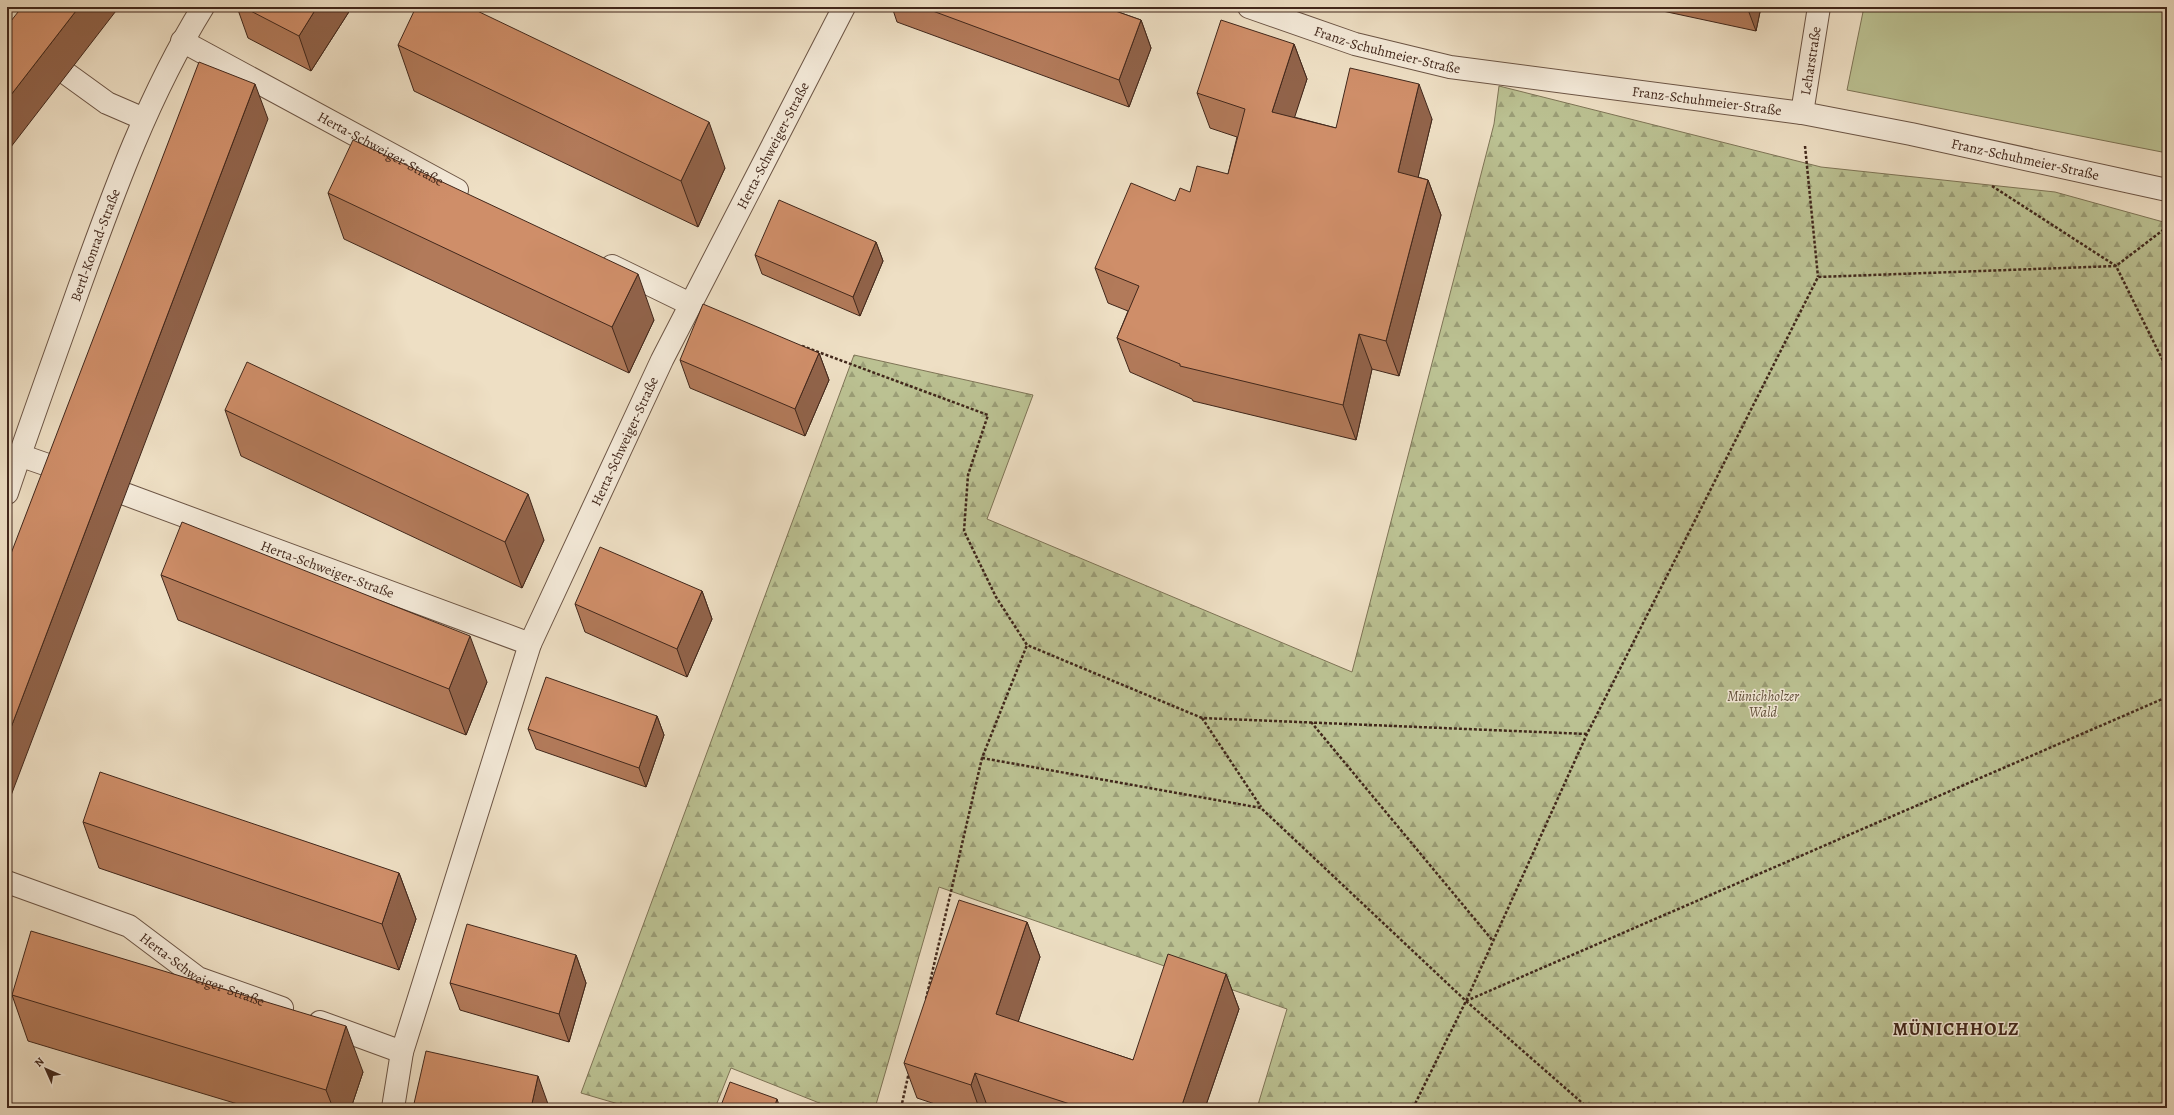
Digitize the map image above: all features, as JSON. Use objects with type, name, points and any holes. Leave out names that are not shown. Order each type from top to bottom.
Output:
[{"type":"street","name":"Bertl-Konrad-Straße","points":[[7,493],[19,455],[105,217],[144,119],[182,41],[203,7]]},
{"type":"street","name":"Herta-Schweiger-Straße","points":[[392,1108],[402,1052],[530,644],[690,304],[844,7]]},
{"type":"street","name":"Franz-Schuhmeier-Straße","points":[[1249,7],[1355,44],[1450,67],[1802,113],[1911,134],[2167,190]]},
{"type":"street","name":"Leharstraße","points":[[1802,113],[1819,7]]},
{"type":"street","name":"Herta-Schweiger-Straße","points":[[182,41],[475,199]]},
{"type":"street","points":[[67,74],[107,103],[144,119]]},
{"type":"street","points":[[597,258],[690,304]]},
{"type":"street","points":[[19,455],[68,472]]},
{"type":"street","name":"Herta-Schweiger-Straße","points":[[125,494],[530,644]]},
{"type":"street","name":"Herta-Schweiger-Straße","points":[[7,882],[129,926],[198,978],[402,1052]]},
{"type":"path","points":[[1414,1108],[1466,1001],[1587,734],[1818,277],[1802,113]]},
{"type":"path","points":[[1991,185],[2116,266],[2167,369]]},
{"type":"path","points":[[1818,277],[2116,266],[2167,227]]},
{"type":"path","points":[[802,346],[988,415],[968,475],[964,531],[996,597],[1027,645],[1202,718],[1587,734]]},
{"type":"path","points":[[924,1007],[982,758],[1027,645]]},
{"type":"path","points":[[1466,1001],[2167,697]]},
{"type":"path","points":[[1202,718],[1261,808],[1466,1001],[1588,1108]]},
{"type":"path","points":[[1311,722],[1493,941]]},
{"type":"path","points":[[982,758],[1261,808]]},
{"type":"path","points":[[901,1108],[910,1069]]},
{"type":"green space","points":[[1864,7],[2167,7],[2167,153],[1847,90]]},
{"type":"green space","name":"Münichholzer Wald","points":[[1499,86],[1821,167],[2055,192],[2167,223],[2167,1108],[1257,1108],[1287,1009],[939,887],[875,1108],[832,1108],[731,1068],[715,1108],[632,1108],[581,1093],[854,355],[1033,395],[987,519],[1352,672],[1494,124]]},
{"type":"building","points":[[22,7],[79,7],[7,100],[7,26]]},
{"type":"building","points":[[243,7],[317,7],[299,36]]},
{"type":"building","points":[[416,7],[469,7],[709,122],[681,181],[398,45]]},
{"type":"building","points":[[922,7],[1104,7],[1141,20],[1119,80]]},
{"type":"building","points":[[1221,20],[1294,44],[1272,112],[1336,128],[1350,68],[1419,84],[1398,172],[1428,180],[1386,341],[1359,334],[1343,405],[1180,366],[1180,364],[1117,338],[1139,286],[1095,268],[1131,183],[1175,201],[1180,188],[1190,192],[1197,166],[1228,174],[1245,109],[1197,93]]},
{"type":"building","points":[[199,62],[255,84],[7,738],[7,564]]},
{"type":"building","points":[[353,140],[638,274],[612,327],[328,193]]},
{"type":"building","points":[[779,200],[876,242],[853,297],[755,255]]},
{"type":"building","points":[[703,304],[819,353],[795,409],[680,360]]},
{"type":"building","points":[[247,362],[528,494],[505,542],[225,410]]},
{"type":"building","points":[[182,522],[470,636],[449,689],[161,575]]},
{"type":"building","points":[[600,547],[702,591],[677,649],[575,604]]},
{"type":"building","points":[[546,677],[657,716],[639,768],[528,729]]},
{"type":"building","points":[[100,772],[399,873],[382,924],[83,822]]},
{"type":"building","points":[[959,900],[1027,922],[996,1014],[1133,1060],[1168,954],[1226,974],[1181,1108],[1082,1108],[975,1073],[971,1085],[904,1063]]},
{"type":"building","points":[[467,924],[576,955],[559,1014],[450,983]]},
{"type":"building","points":[[31,931],[346,1026],[326,1090],[12,995]]},
{"type":"building","points":[[426,1051],[538,1076],[531,1108],[413,1108]]},
{"type":"building","points":[[730,1082],[777,1099],[774,1108],[720,1108]]},
{"type":"district","name":"MÜNICHHOLZ","points":[[1956,1029]]}]
